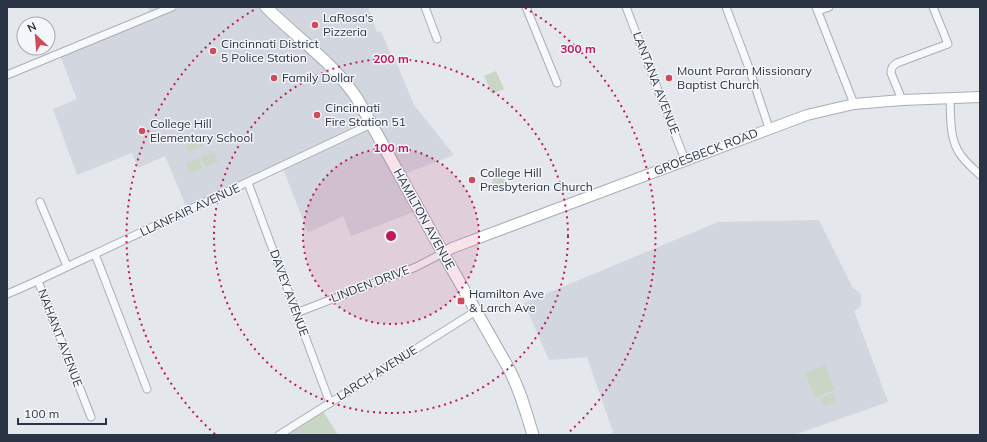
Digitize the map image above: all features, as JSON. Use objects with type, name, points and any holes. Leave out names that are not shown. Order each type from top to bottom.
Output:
[{"type":"main road","name":"HAMILTON AVENUE","points":[[266,7],[336,71],[352,90],[516,383],[533,435]]},
{"type":"street","points":[[7,75],[172,7]]},
{"type":"street","points":[[425,7],[437,39]]},
{"type":"street","points":[[526,7],[557,83]]},
{"type":"street","name":"LANTANA AVENUE","points":[[626,7],[685,160]]},
{"type":"street","points":[[726,7],[749,68],[769,128]]},
{"type":"street","points":[[829,7],[817,9],[854,104]]},
{"type":"street","points":[[902,100],[891,73],[894,64],[948,44],[933,7]]},
{"type":"street","name":"GROESBECK ROAD","points":[[443,253],[452,248],[807,115],[854,104],[902,100],[980,97]]},
{"type":"street","points":[[950,98],[953,137],[956,147],[965,161],[980,175]]},
{"type":"street","name":"LLANFAIR AVENUE","points":[[7,294],[38,281],[67,266],[371,124]]},
{"type":"street","name":"DAVEY AVENUE","points":[[248,182],[330,403]]},
{"type":"street","points":[[40,202],[67,266]]},
{"type":"street","name":"LINDEN DRIVE","points":[[296,312],[416,266],[443,253]]},
{"type":"street","points":[[95,254],[148,389]]},
{"type":"street","name":"NAHANT AVENUE","points":[[38,281],[91,417]]},
{"type":"street","name":"LARCH AVENUE","points":[[279,435],[476,311]]},
{"type":"shaded area","points":[[148,7],[368,7],[377,32],[381,31],[393,59],[395,59],[414,105],[454,155],[399,176],[419,210],[351,236],[343,216],[308,233],[282,166],[188,211],[165,156],[138,168],[132,153],[77,175],[53,109],[77,99],[59,53],[151,15]]},
{"type":"shaded area","points":[[819,220],[853,288],[861,294],[861,306],[854,311],[888,402],[794,435],[610,435],[613,432],[587,357],[549,360],[524,303],[718,222]]},
{"type":"green space","points":[[496,71],[504,89],[492,94],[484,76]]},
{"type":"green space","points":[[198,139],[202,140],[203,146],[189,151],[186,147],[187,143]]},
{"type":"green space","points":[[214,152],[218,162],[205,167],[201,157]]},
{"type":"green space","points":[[199,158],[203,168],[190,173],[186,163]]},
{"type":"green space","points":[[495,177],[503,177],[506,183],[503,192],[496,189],[492,184]]},
{"type":"green space","points":[[825,365],[835,390],[815,397],[805,373]]},
{"type":"green space","points":[[833,393],[836,402],[824,407],[820,399]]},
{"type":"green space","points":[[321,408],[338,435],[279,435]]},
{"type":"place","name":"LaRosa's Pizzeria","points":[[315,25]]},
{"type":"place","name":"Cincinnati District 5 Police Station","points":[[213,51]]},
{"type":"place","name":"Family Dollar","points":[[274,78]]},
{"type":"place","name":"Mount Paran Missionary Baptist Church","points":[[669,78]]},
{"type":"place","name":"Cincinnati Fire Station 51","points":[[317,115]]},
{"type":"place","name":"College Hill Elementary School","points":[[142,131]]},
{"type":"place","name":"College Hill Presbyterian Church","points":[[472,180]]},
{"type":"place","name":"Hamilton Ave & Larch Ave","points":[[461,301]]}]
